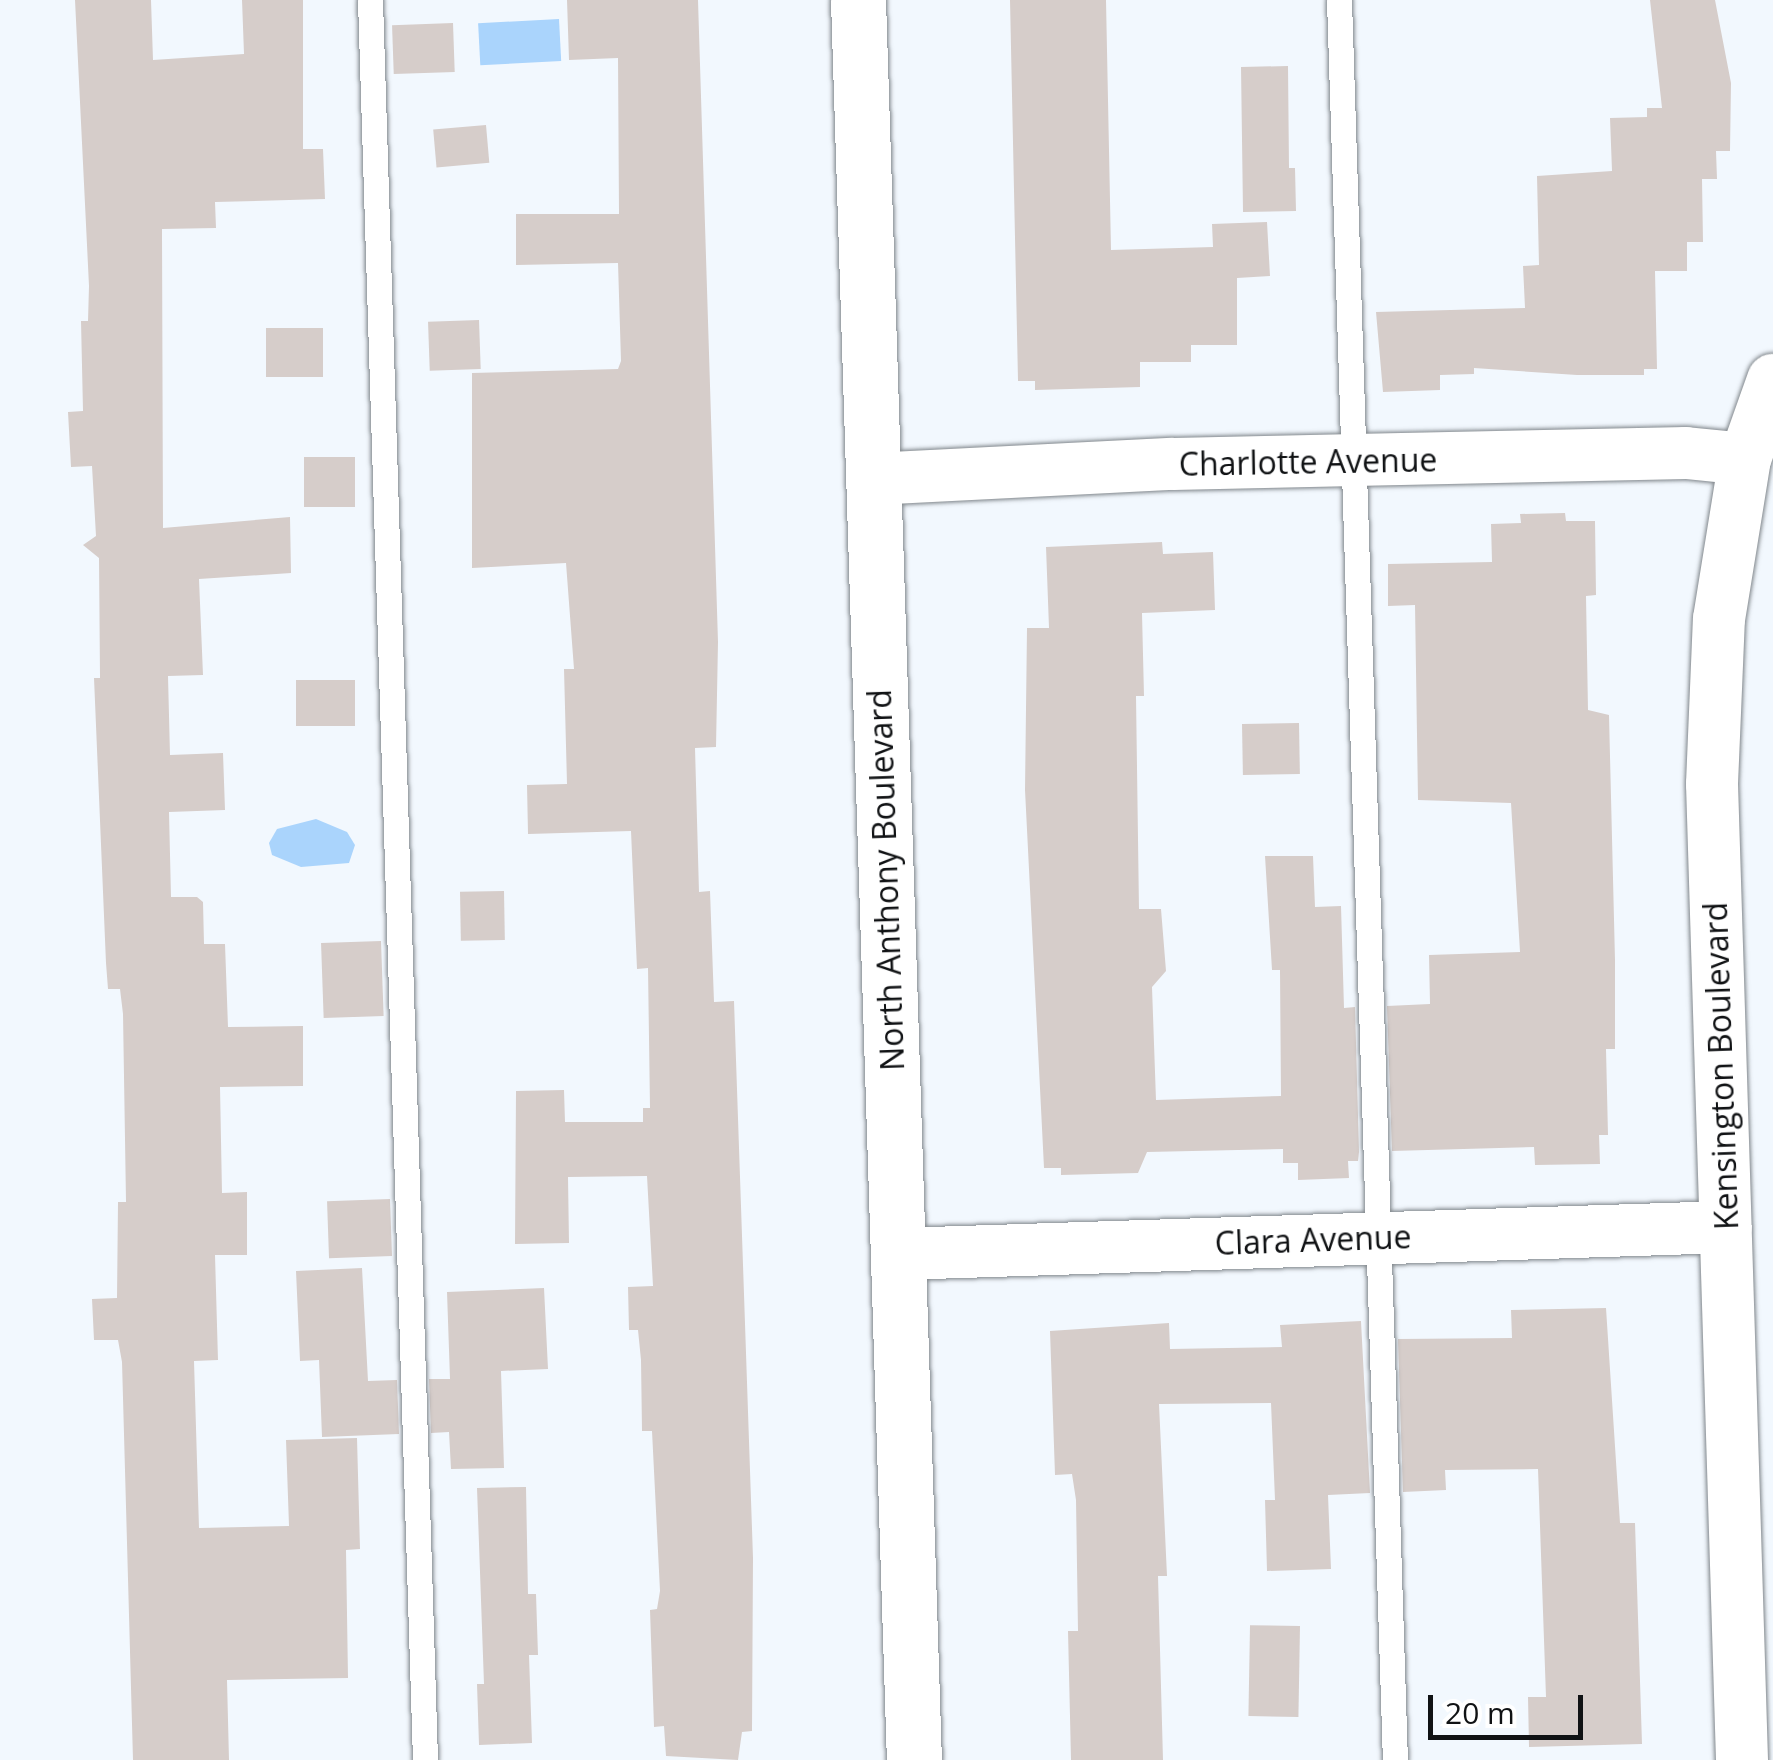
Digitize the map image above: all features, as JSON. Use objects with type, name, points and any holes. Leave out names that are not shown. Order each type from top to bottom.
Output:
[{"type":"main road","name":"North Anthony Boulevard","points":[[858,0],[914,1760]]},
{"type":"street","name":"Kensington Boulevard","points":[[1742,1760],[1712,784],[1718,619],[1745,459],[1773,380]]},
{"type":"street","name":"Charlotte Avenue","points":[[872,479],[1686,453],[1745,459]]},
{"type":"street","name":"Clara Avenue","points":[[900,1254],[1726,1227]]},
{"type":"lane","points":[[370,0],[425,1760]]},
{"type":"lane","points":[[1339,0],[1394,1760]]},
{"type":"water","points":[[559,19],[561,61],[480,65],[478,23]]},
{"type":"water","points":[[316,819],[347,832],[355,845],[349,863],[301,867],[272,855],[269,843],[277,829]]},
{"type":"building","points":[[75,0],[151,0],[153,60],[244,54],[242,0],[303,0],[303,149],[323,149],[325,199],[215,202],[216,228],[162,229],[163,528],[290,517],[291,573],[199,579],[203,675],[168,676],[170,755],[223,753],[225,810],[169,812],[171,897],[197,897],[203,902],[204,944],[225,944],[228,1027],[303,1026],[303,1086],[220,1087],[222,1193],[247,1192],[247,1255],[215,1255],[218,1360],[194,1361],[199,1528],[289,1526],[286,1440],[357,1438],[360,1549],[346,1550],[348,1678],[227,1680],[229,1760],[133,1760],[122,1362],[118,1340],[94,1340],[92,1299],[117,1298],[118,1202],[126,1202],[123,1014],[120,989],[108,989],[94,678],[100,678],[99,558],[83,545],[96,536],[92,466],[71,467],[68,412],[83,411],[81,321],[88,321],[89,286]]},
{"type":"building","points":[[567,0],[698,0],[718,642],[716,747],[695,748],[699,892],[710,891],[714,1002],[734,1001],[753,1558],[752,1731],[742,1732],[738,1760],[666,1756],[664,1726],[654,1727],[650,1610],[657,1609],[660,1591],[652,1431],[642,1431],[641,1360],[638,1330],[629,1330],[628,1287],[653,1286],[647,1176],[568,1177],[569,1243],[515,1244],[516,1091],[564,1090],[565,1122],[643,1122],[643,1108],[650,1108],[648,968],[637,969],[631,831],[528,834],[527,785],[567,784],[564,669],[574,669],[566,563],[472,568],[472,373],[618,369],[621,361],[618,263],[516,265],[516,214],[619,214],[618,58],[569,60]]},
{"type":"building","points":[[1010,0],[1106,0],[1111,250],[1213,247],[1212,224],[1267,222],[1270,276],[1237,278],[1237,345],[1191,345],[1191,362],[1140,362],[1140,387],[1035,390],[1035,381],[1018,381]]},
{"type":"building","points":[[1650,0],[1715,0],[1731,83],[1730,151],[1716,151],[1717,179],[1702,179],[1703,242],[1687,242],[1687,271],[1655,271],[1657,369],[1644,369],[1644,375],[1577,375],[1474,368],[1474,374],[1440,375],[1440,390],[1383,392],[1376,312],[1525,308],[1523,266],[1539,265],[1537,176],[1612,171],[1610,118],[1647,117],[1647,108],[1662,108]]},
{"type":"building","points":[[453,23],[455,72],[394,74],[392,25]]},
{"type":"building","points":[[1288,66],[1289,168],[1295,168],[1296,211],[1243,212],[1241,67]]},
{"type":"building","points":[[486,125],[489,163],[437,167],[433,130]]},
{"type":"building","points":[[479,320],[481,369],[430,371],[428,322]]},
{"type":"building","points":[[266,328],[323,328],[323,377],[266,377]]},
{"type":"building","points":[[304,457],[355,457],[355,507],[304,507]]},
{"type":"building","points":[[1565,513],[1566,521],[1595,521],[1596,595],[1586,596],[1588,710],[1609,715],[1615,1049],[1606,1049],[1608,1135],[1599,1135],[1600,1164],[1535,1165],[1534,1147],[1392,1151],[1387,1006],[1430,1004],[1429,955],[1520,952],[1511,803],[1418,800],[1415,605],[1388,606],[1388,564],[1492,562],[1491,524],[1521,523],[1520,514]]},
{"type":"building","points":[[1162,542],[1163,554],[1213,552],[1215,610],[1142,613],[1144,696],[1136,696],[1139,909],[1161,909],[1166,971],[1152,987],[1156,1100],[1281,1096],[1280,970],[1272,970],[1265,856],[1313,856],[1315,907],[1341,906],[1344,1008],[1355,1007],[1359,1152],[1358,1161],[1348,1161],[1349,1178],[1298,1180],[1298,1163],[1283,1163],[1283,1149],[1147,1152],[1138,1173],[1061,1175],[1061,1168],[1044,1168],[1025,790],[1027,628],[1049,628],[1046,547]]},
{"type":"building","points":[[296,680],[355,680],[355,726],[296,726]]},
{"type":"building","points":[[1299,723],[1300,774],[1243,775],[1242,724]]},
{"type":"building","points":[[504,891],[505,940],[461,941],[460,892]]},
{"type":"building","points":[[381,941],[384,1016],[324,1018],[321,943]]},
{"type":"building","points":[[390,1199],[392,1256],[329,1258],[327,1201]]},
{"type":"building","points":[[362,1268],[368,1381],[397,1380],[399,1434],[322,1437],[319,1360],[300,1361],[296,1271]]},
{"type":"building","points":[[544,1288],[548,1369],[501,1371],[504,1468],[451,1469],[449,1432],[431,1433],[429,1379],[450,1379],[447,1292]]},
{"type":"building","points":[[1606,1308],[1620,1523],[1635,1523],[1642,1744],[1529,1747],[1528,1697],[1546,1697],[1538,1469],[1445,1470],[1446,1490],[1403,1492],[1398,1339],[1512,1338],[1511,1310]]},
{"type":"building","points":[[1361,1321],[1370,1493],[1328,1495],[1331,1569],[1267,1571],[1265,1500],[1275,1500],[1271,1403],[1159,1404],[1167,1576],[1158,1576],[1163,1760],[1071,1760],[1068,1631],[1078,1631],[1076,1500],[1072,1474],[1055,1475],[1050,1331],[1169,1323],[1170,1349],[1282,1347],[1280,1325]]},
{"type":"building","points":[[526,1487],[528,1594],[536,1594],[538,1655],[529,1655],[532,1743],[479,1745],[477,1684],[484,1684],[477,1488]]},
{"type":"building","points":[[1250,1625],[1300,1626],[1298,1717],[1248,1716]]}]
